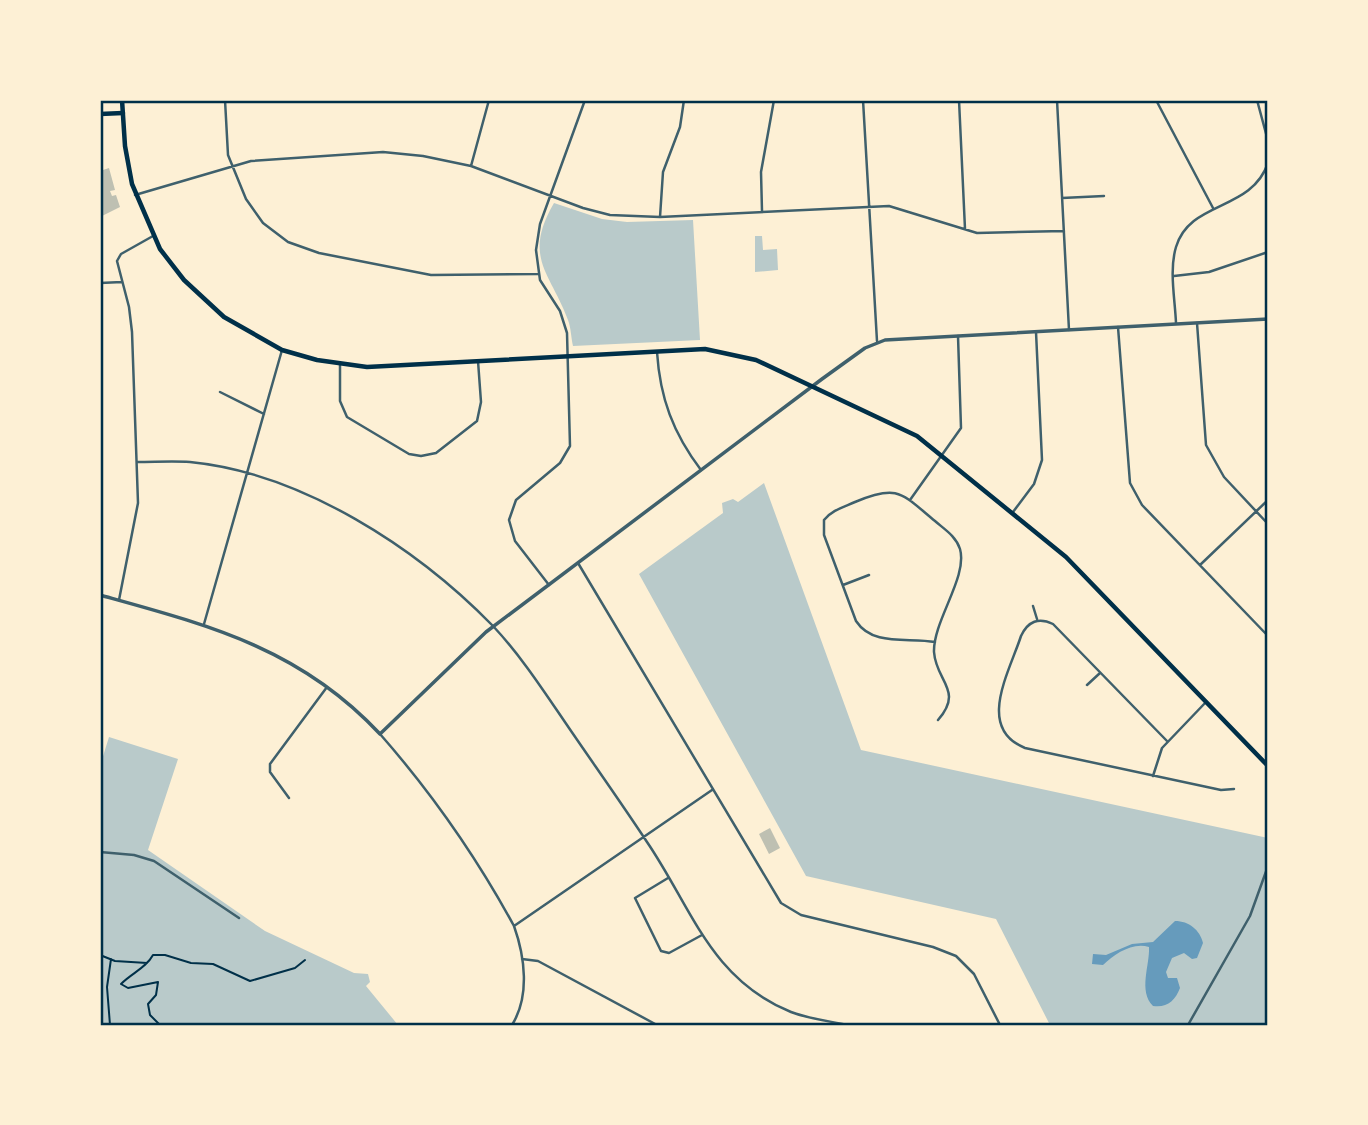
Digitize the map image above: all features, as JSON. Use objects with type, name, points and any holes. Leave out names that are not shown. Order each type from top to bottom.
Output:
[{"type":"main road","points":[[122,100],[127,161],[135,195],[153,236],[196,293],[244,331],[282,350],[340,365],[368,367],[705,349],[738,354],[813,385],[904,428],[1066,557],[1268,766]]},
{"type":"main road","points":[[100,114],[122,113]]},
{"type":"street","points":[[225,100],[228,156],[246,199],[263,223],[279,237],[305,249],[447,277],[538,274]]},
{"type":"street","points":[[471,166],[489,100]]},
{"type":"street","points":[[548,585],[515,541],[509,520],[516,500],[560,463],[570,446],[568,357],[564,320],[538,274],[537,234],[585,100]]},
{"type":"street","points":[[660,217],[661,180],[680,127],[684,100]]},
{"type":"street","points":[[762,212],[761,172],[774,100]]},
{"type":"street","points":[[863,100],[867,207],[877,341]]},
{"type":"street","points":[[959,100],[965,230]]},
{"type":"street","points":[[1057,100],[1069,330]]},
{"type":"street","points":[[1156,100],[1214,209]]},
{"type":"street","points":[[1257,100],[1268,141]]},
{"type":"street","points":[[135,195],[232,165],[280,157],[383,152],[471,166],[604,214],[660,217],[867,207],[905,209],[965,230],[988,235],[1064,231]]},
{"type":"street","points":[[1175,324],[1175,250],[1184,230],[1193,220],[1250,192],[1264,174],[1268,163]]},
{"type":"street","points":[[1062,198],[1104,196]]},
{"type":"street","points":[[119,600],[137,516],[137,462],[132,332],[117,266],[118,258],[153,236]]},
{"type":"street","points":[[1174,276],[1209,272],[1268,252]]},
{"type":"street","points":[[100,283],[122,282]]},
{"type":"street","points":[[380,734],[493,627],[813,385],[877,341],[1268,319]]},
{"type":"street","points":[[1197,323],[1206,445],[1217,468],[1268,524]]},
{"type":"street","points":[[1118,327],[1130,483],[1142,505],[1268,636]]},
{"type":"street","points":[[1012,513],[1034,484],[1042,460],[1036,332]]},
{"type":"street","points":[[910,500],[957,437],[962,418],[958,336]]},
{"type":"street","points":[[204,624],[282,350]]},
{"type":"street","points":[[657,352],[666,409],[683,445],[701,470]]},
{"type":"street","points":[[340,365],[340,401],[347,417],[402,452],[421,456],[436,453],[477,421],[481,402],[478,361]]},
{"type":"street","points":[[220,392],[264,414]]},
{"type":"street","points":[[137,462],[191,463],[247,474],[331,508],[394,542],[442,579],[493,627],[531,673],[643,836],[702,935],[727,968],[758,995],[790,1011],[830,1023],[848,1025]]},
{"type":"street","points":[[935,642],[878,638],[866,634],[856,621],[824,534],[824,520],[835,510],[878,492],[891,491],[910,500],[952,535],[960,551],[960,564],[935,642],[935,656],[950,696],[947,710],[937,720]]},
{"type":"street","points":[[1200,565],[1268,500]]},
{"type":"street","points":[[817,517],[824,520]]},
{"type":"street","points":[[578,563],[776,896],[788,908],[801,915],[941,949],[956,956],[974,974],[1000,1025]]},
{"type":"street","points":[[843,585],[869,575]]},
{"type":"street","points":[[100,595],[204,624],[262,646],[328,687],[380,734],[405,762],[438,809],[514,926],[522,959],[522,999],[512,1025]]},
{"type":"street","points":[[1033,606],[1037,621]]},
{"type":"street","points":[[1167,741],[1053,624],[1037,621],[1027,625],[999,706],[1003,733],[1025,748],[1221,790],[1234,789]]},
{"type":"street","points":[[1087,685],[1101,673]]},
{"type":"street","points":[[289,798],[270,772],[270,764],[328,687]]},
{"type":"street","points":[[1153,776],[1156,758],[1167,741],[1206,702]]},
{"type":"street","points":[[514,926],[712,789]]},
{"type":"street","points":[[100,852],[134,855],[154,861],[239,918]]},
{"type":"street","points":[[1188,1025],[1250,916],[1268,866]]},
{"type":"street","points":[[668,877],[635,898],[664,953],[702,935]]},
{"type":"street","points":[[522,959],[538,961],[657,1025]]},
{"type":"path","points":[[100,955],[111,959],[148,963]]},
{"type":"path","points":[[160,1025],[150,1015],[148,1004],[156,995],[158,982],[128,988],[121,984],[148,963],[153,955],[164,955],[191,964],[213,964],[250,981],[295,968],[305,960]]},
{"type":"path","points":[[110,1025],[107,971],[111,959]]},
{"type":"shaded area","points":[[554,203],[602,219],[627,222],[693,220],[700,340],[573,346],[568,320],[548,277],[540,252],[540,238]]},
{"type":"shaded area","points":[[755,236],[762,236],[763,250],[777,249],[778,270],[755,272]]},
{"type":"shaded area","points":[[764,483],[861,750],[1268,838],[1268,1025],[1050,1025],[996,919],[806,876],[639,574],[723,513],[722,503],[733,499],[738,502]]},
{"type":"shaded area","points":[[109,737],[178,759],[148,850],[265,931],[354,973],[368,974],[370,982],[366,986],[398,1025],[100,1025],[100,766]]},
{"type":"water","points":[[1175,921],[1193,927],[1203,943],[1197,958],[1192,959],[1184,953],[1172,958],[1166,972],[1168,978],[1177,978],[1180,988],[1176,997],[1166,1005],[1153,1006],[1146,993],[1149,947],[1136,946],[1118,953],[1103,965],[1092,964],[1093,954],[1106,955],[1132,944],[1153,942]]},
{"type":"building","points":[[109,168],[115,190],[110,191],[112,196],[116,195],[120,207],[100,217],[100,171]]},
{"type":"building","points":[[770,828],[780,848],[769,854],[759,834]]}]
